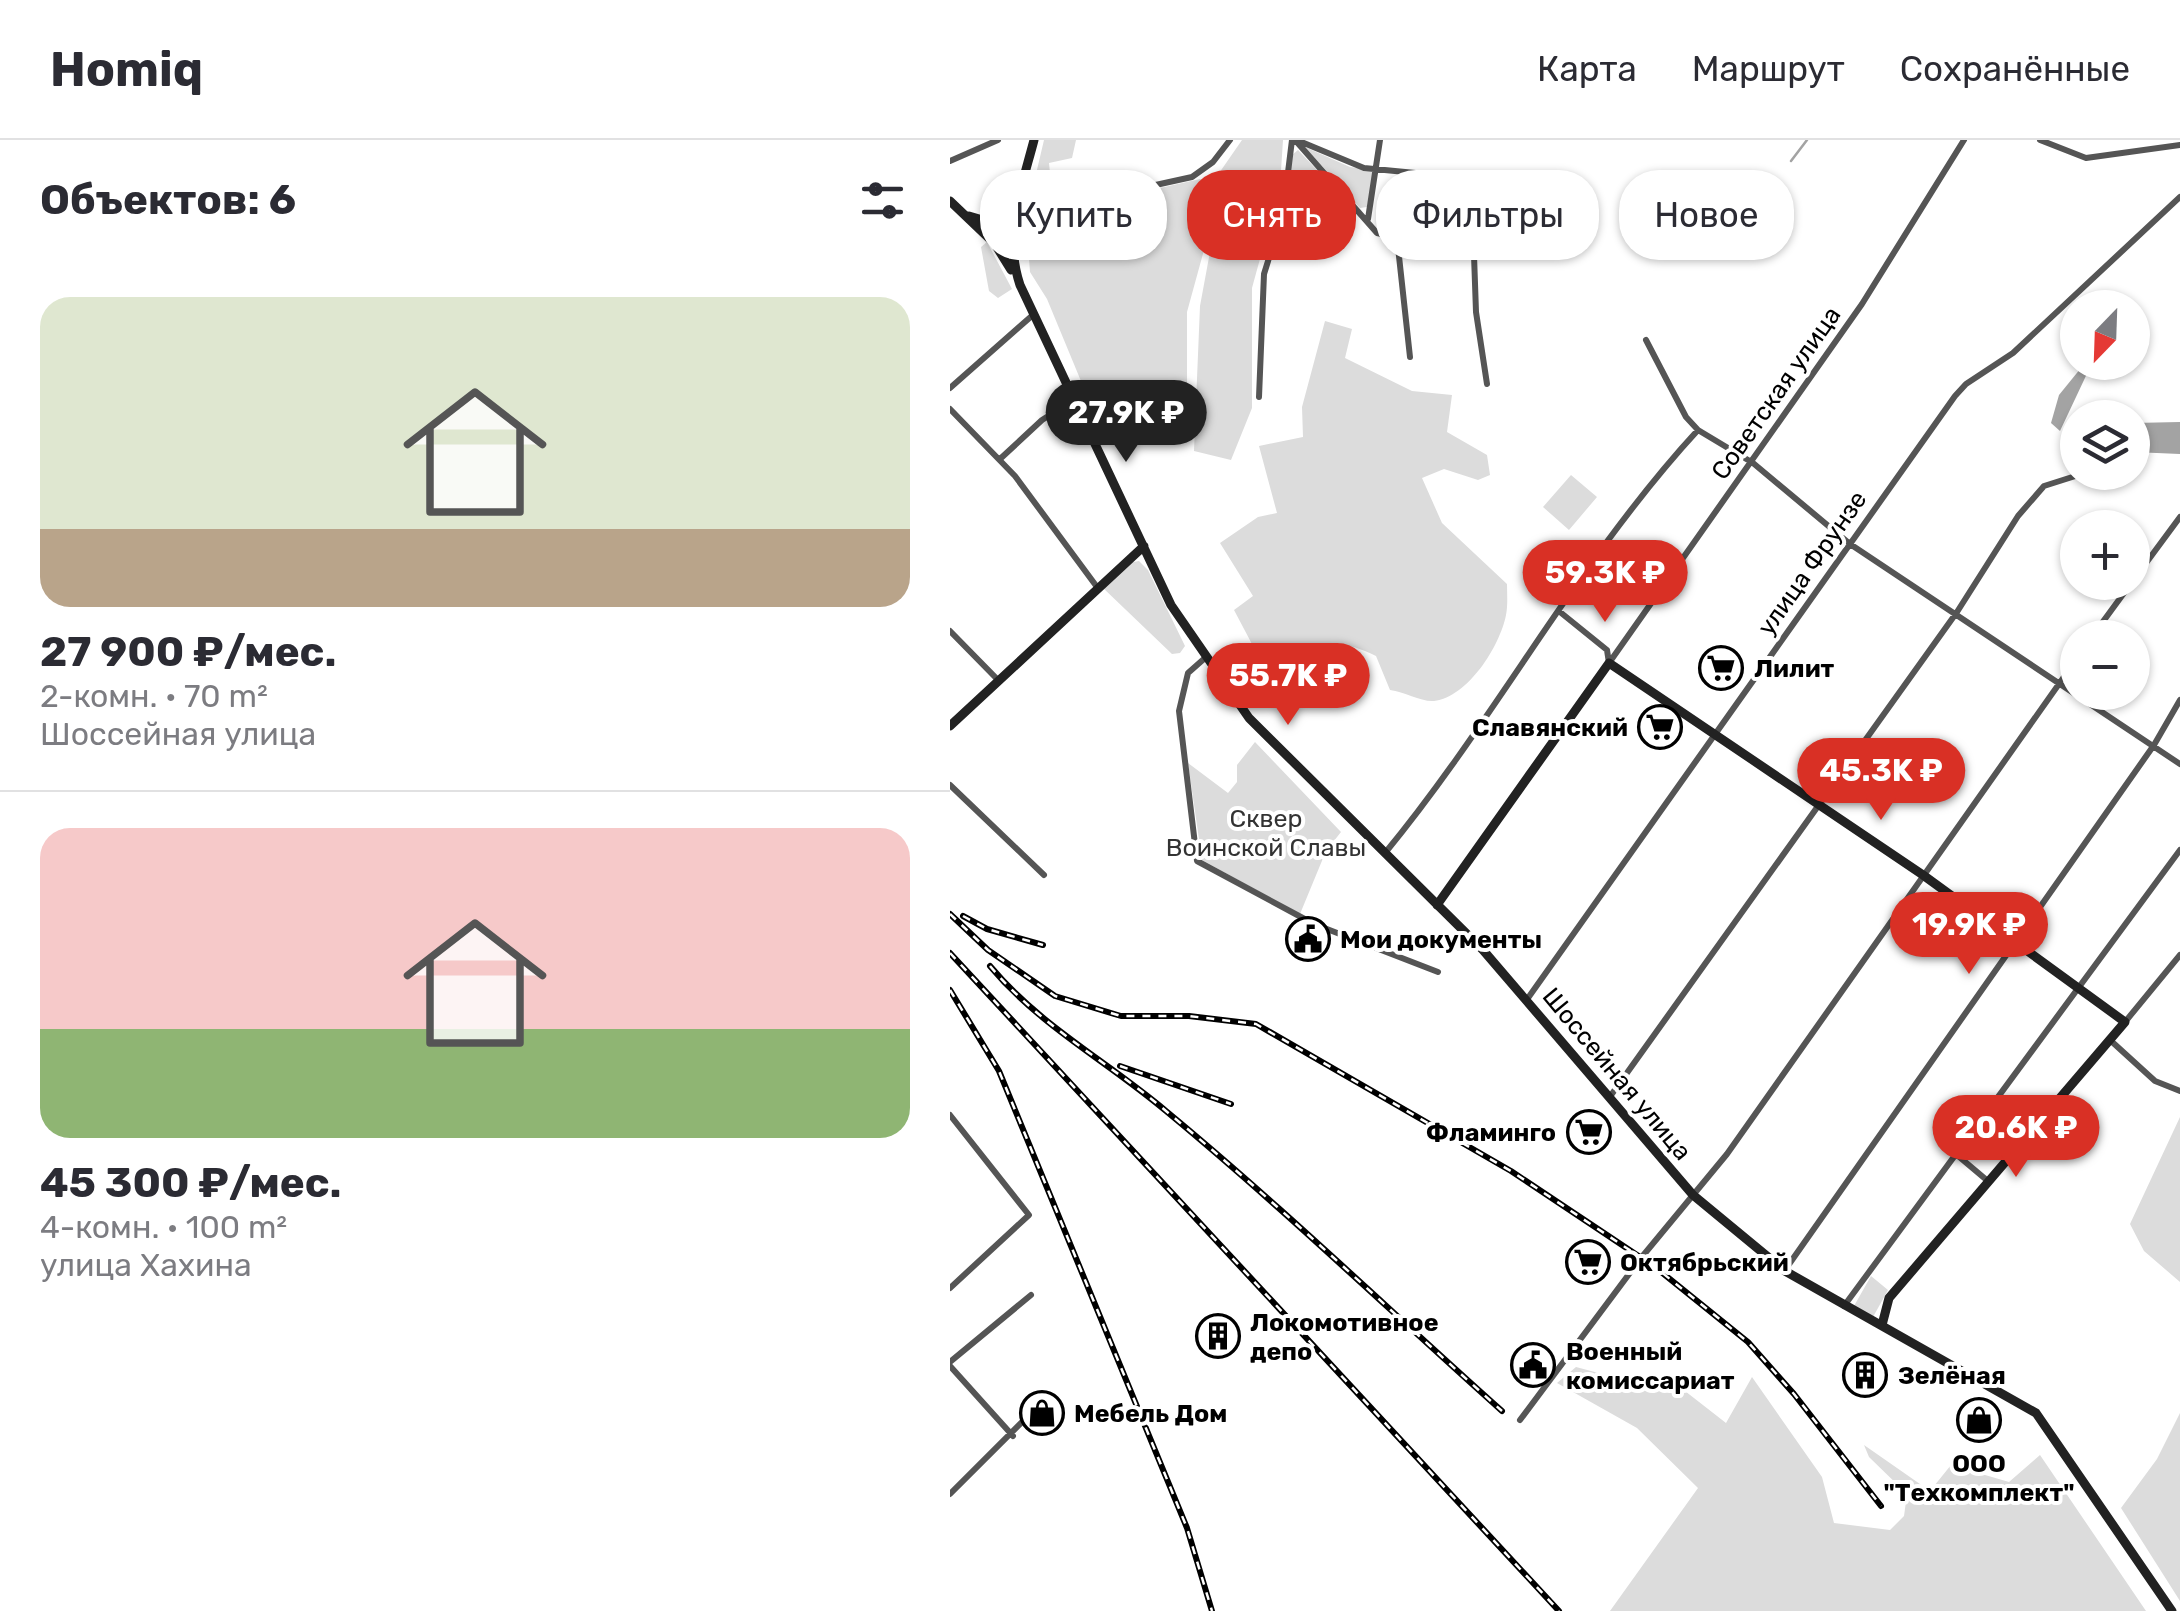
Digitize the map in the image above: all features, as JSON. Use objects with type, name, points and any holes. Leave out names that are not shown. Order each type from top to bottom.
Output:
[{"type":"main road","name":"Шоссейная улица","points":[[1026,170],[1034,140]]},
{"type":"main road","points":[[950,201],[995,244],[1020,285]]},
{"type":"main road","points":[[966,214],[980,218]]},
{"type":"main road","name":"Шоссейная улица","points":[[1013,260],[1020,285],[1171,605],[1249,718],[1528,998],[1608,1099],[1693,1194],[1784,1271],[2036,1413],[2172,1611]]},
{"type":"main road","points":[[950,726],[1144,546]]},
{"type":"main road","points":[[1610,663],[1924,875],[2125,1022],[1889,1298],[1882,1325]]},
{"type":"main road","name":"Советская улица","points":[[1437,905],[1610,663]]},
{"type":"street","points":[[950,161],[998,140]]},
{"type":"street","points":[[1167,182],[1192,177],[1212,162],[1230,140]]},
{"type":"street","points":[[1295,140],[1349,164],[1394,170]]},
{"type":"street","points":[[1295,140],[1376,230]]},
{"type":"street","points":[[1259,397],[1263,286],[1284,213],[1295,140]]},
{"type":"street","points":[[1368,220],[1380,140]]},
{"type":"street","name":"Советская улица","points":[[1610,663],[1862,304],[1964,140]]},
{"type":"street","points":[[2040,140],[2086,158],[2180,145]]},
{"type":"street","name":"улица Фрунзе","points":[[1528,998],[1966,384],[2013,353],[2180,197]]},
{"type":"street","points":[[1399,260],[1410,358]]},
{"type":"street","points":[[1474,260],[1476,312],[1487,384]]},
{"type":"street","points":[[950,388],[1034,314]]},
{"type":"street","points":[[1520,1420],[1693,1194],[2060,681],[1850,544],[1753,463],[1698,430],[1646,340]]},
{"type":"street","points":[[1000,459],[1042,420],[1075,399]]},
{"type":"street","points":[[950,409],[1000,459],[1097,587]]},
{"type":"street","points":[[1385,852],[1425,804],[1644,494],[1698,430]]},
{"type":"street","points":[[1608,1099],[1956,612],[2018,516],[2044,486],[2060,481]]},
{"type":"street","points":[[2150,558],[2180,517]]},
{"type":"street","points":[[1560,612],[1606,650],[1610,663]]},
{"type":"street","points":[[950,631],[999,681]]},
{"type":"street","points":[[1204,658],[1188,673],[1179,711],[1197,862],[1314,924],[1438,972]]},
{"type":"street","points":[[1784,1271],[2154,744],[2180,700]]},
{"type":"street","points":[[2103,710],[2180,764]]},
{"type":"street","points":[[950,785],[1044,875]]},
{"type":"street","points":[[1844,1306],[2180,850]]},
{"type":"street","points":[[2125,1022],[2180,955]]},
{"type":"street","points":[[2110,1040],[2155,1080],[2180,1091]]},
{"type":"street","points":[[950,1114],[1029,1215],[950,1288]]},
{"type":"street","points":[[1957,1155],[1989,1182]]},
{"type":"street","points":[[1013,1436],[950,1364],[1031,1295]]},
{"type":"street","points":[[950,1494],[1013,1436],[1045,1399]]},
{"type":"green space","points":[[1044,140],[1076,140],[1072,158],[1049,163],[1050,170],[1037,170]]},
{"type":"green space","points":[[1242,140],[1283,140],[1281,170],[1221,170]]},
{"type":"green space","points":[[1305,147],[1350,167],[1374,170],[1367,207],[1360,208],[1356,204],[1356,170],[1326,170]]},
{"type":"green space","points":[[1298,150],[1317,170],[1290,170],[1292,155]]},
{"type":"green space","points":[[1187,182],[1187,260],[1201,260],[1187,312],[1187,397],[1100,427],[1047,299],[1030,272],[1029,260],[1167,260],[1167,186]]},
{"type":"green space","points":[[983,260],[997,260],[1012,289],[998,298],[989,291]]},
{"type":"green space","points":[[1208,260],[1260,260],[1252,288],[1252,408],[1231,460],[1194,451],[1200,306]]},
{"type":"green space","points":[[1325,321],[1352,329],[1345,358],[1412,391],[1452,395],[1447,432],[1487,455],[1490,475],[1478,480],[1444,469],[1422,478],[1442,523],[1507,584],[1506,615],[1490,655],[1459,690],[1434,701],[1390,690],[1376,656],[1347,646],[1327,647],[1285,677],[1253,646],[1234,610],[1253,596],[1220,543],[1258,517],[1277,513],[1259,446],[1303,437],[1302,407]]},
{"type":"green space","points":[[1571,475],[1597,497],[1569,530],[1543,507]]},
{"type":"green space","points":[[1139,561],[1148,570],[1185,646],[1180,653],[1172,654],[1102,587],[1128,563]]},
{"type":"green space","name":"Сквер Воинской Славы","points":[[1255,742],[1341,832],[1326,851],[1300,914],[1202,860],[1188,763],[1228,793],[1237,782],[1237,765]]},
{"type":"green space","points":[[2180,1117],[2180,1282],[2144,1251],[2130,1224]]},
{"type":"green space","points":[[1871,1276],[1888,1290],[1873,1317],[1854,1306]]},
{"type":"green space","points":[[1576,1367],[1606,1375],[1667,1377],[1726,1423],[1752,1377],[1822,1477],[1834,1523],[1890,1530],[1904,1516],[1907,1494],[1869,1457],[1864,1445],[1930,1491],[1951,1465],[2009,1482],[2040,1455],[2146,1611],[1610,1611],[1698,1488],[1637,1428],[1557,1383]]},
{"type":"green space","points":[[2180,1413],[2180,1601],[2121,1508],[2157,1459]]},
{"type":"shaded area","points":[[2071,380],[2084,380],[2075,400],[2060,400],[2060,431],[2051,423],[2059,395]]},
{"type":"shaded area","points":[[2180,422],[2180,454],[2150,453],[2150,423]]},
{"type":"waterway","points":[[1791,161],[1807,140]]},
{"type":"railway","points":[[950,914],[988,950],[1055,996],[1121,1016],[1189,1016],[1256,1024],[1511,1171],[1655,1267],[1748,1342],[1881,1506]]},
{"type":"railway","points":[[963,916],[987,929],[1043,945]]},
{"type":"railway","points":[[950,953],[1559,1611]]},
{"type":"railway","points":[[990,966],[1030,1007],[1209,1147],[1502,1411]]},
{"type":"railway","points":[[950,990],[999,1071],[1187,1528],[1212,1611]]},
{"type":"railway","points":[[1120,1066],[1231,1104]]},
{"type":"place","name":"Лилит","points":[[1721,668]]},
{"type":"place","name":"Славянский","points":[[1660,727]]},
{"type":"place","name":"Мои документы","points":[[1308,939]]},
{"type":"place","name":"Фламинго","points":[[1589,1132]]},
{"type":"place","name":"Октябрьский","points":[[1588,1262]]},
{"type":"place","name":"Локомотивное депо","points":[[1218,1336]]},
{"type":"place","name":"Военный комиссариат","points":[[1533,1365]]},
{"type":"place","name":"Зелёная","points":[[1865,1375]]},
{"type":"place","name":"Мебель Дом","points":[[1042,1413]]},
{"type":"place","name":"ООО \"Техкомплект\"","points":[[1979,1420]]}]
